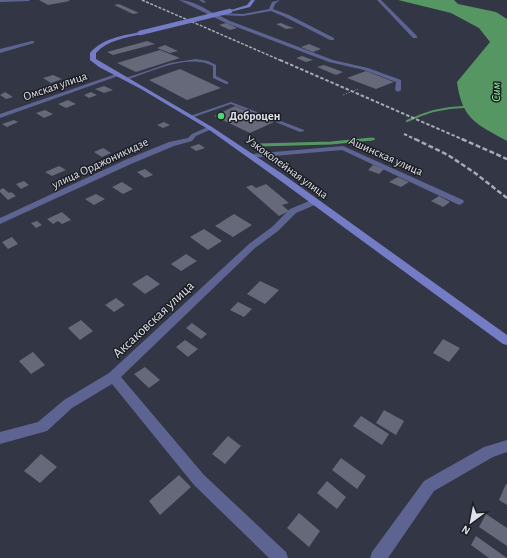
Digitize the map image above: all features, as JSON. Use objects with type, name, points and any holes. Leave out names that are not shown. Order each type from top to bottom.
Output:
[{"type":"street","points":[[181,0],[208,11],[228,22],[331,61],[366,69],[399,81],[398,90]]},
{"type":"street","name":"Узкоколейная улица","points":[[254,0],[249,6],[108,42],[98,47],[93,53],[93,60],[101,66],[192,116],[252,156],[507,341]]},
{"type":"street","points":[[272,10],[273,3],[278,0]]},
{"type":"street","points":[[379,0],[415,37]]},
{"type":"street","points":[[208,11],[235,16],[272,10],[332,39]]},
{"type":"street","points":[[0,52],[32,42]]},
{"type":"street","name":"Омская улица","points":[[0,116],[122,77]]},
{"type":"street","name":"улица Орджоникидзе","points":[[0,222],[128,162],[172,144],[190,140],[194,135],[210,128]]},
{"type":"street","name":"Ашинская улица","points":[[252,156],[343,148],[460,202]]},
{"type":"street","name":"Аксаковская улица","points":[[0,438],[42,427],[68,404],[113,377],[252,246],[274,229],[293,211],[314,202]]},
{"type":"street","points":[[113,377],[199,480],[280,558]]},
{"type":"street","points":[[378,558],[429,486],[489,452],[507,446]]},
{"type":"lane","points":[[200,0],[205,2]]},
{"type":"lane","points":[[0,1],[29,1]]},
{"type":"lane","points":[[122,77],[185,60],[210,61],[215,66],[214,77],[227,83]]},
{"type":"lane","points":[[192,116],[232,103],[302,131]]},
{"type":"path","points":[[343,95],[358,89]]},
{"type":"water","name":"Сим","points":[[398,0],[454,0],[458,4],[496,12],[507,19],[507,141],[479,125],[467,113],[459,95],[457,82],[490,42],[479,28],[451,13]]},
{"type":"building","points":[[39,0],[68,0],[70,1],[48,5]]},
{"type":"building","points":[[119,4],[139,13],[133,14],[114,5]]},
{"type":"building","points":[[226,23],[237,28],[230,30],[219,25]]},
{"type":"building","points":[[281,23],[294,28],[286,29],[276,24]]},
{"type":"building","points":[[147,41],[155,44],[113,55],[107,52]]},
{"type":"building","points":[[309,44],[321,49],[313,52],[301,47]]},
{"type":"building","points":[[165,45],[178,51],[170,53],[157,48]]},
{"type":"building","points":[[160,50],[180,58],[136,72],[117,63]]},
{"type":"building","points":[[302,56],[313,60],[306,62],[296,58]]},
{"type":"building","points":[[324,65],[343,72],[336,75],[317,67]]},
{"type":"building","points":[[180,69],[221,88],[187,100],[149,80]]},
{"type":"building","points":[[366,71],[394,82],[376,89],[347,78]]},
{"type":"building","points":[[53,75],[62,79],[51,83],[43,78]]},
{"type":"building","points":[[104,86],[113,90],[104,93],[95,89]]},
{"type":"building","points":[[5,92],[13,97],[6,99],[0,95]]},
{"type":"building","points":[[91,92],[97,95],[89,98],[84,95]]},
{"type":"building","points":[[68,100],[76,104],[66,108],[58,104]]},
{"type":"building","points":[[235,106],[274,122],[250,133],[214,116]]},
{"type":"building","points":[[45,110],[53,114],[44,118],[36,113]]},
{"type":"building","points":[[14,120],[18,122],[7,127],[2,124]]},
{"type":"building","points":[[164,122],[170,125],[163,128],[157,125]]},
{"type":"building","points":[[199,144],[205,148],[196,151],[190,147]]},
{"type":"building","points":[[103,148],[111,153],[102,157],[94,152]]},
{"type":"building","points":[[373,165],[384,169],[379,174],[368,170]]},
{"type":"building","points":[[59,166],[66,170],[52,176],[45,172]]},
{"type":"building","points":[[145,169],[153,175],[145,178],[137,172]]},
{"type":"building","points":[[398,177],[409,182],[401,187],[389,182]]},
{"type":"building","points":[[24,181],[29,185],[21,189],[16,184]]},
{"type":"building","points":[[122,182],[133,189],[123,194],[112,187]]},
{"type":"building","points":[[266,184],[289,203],[282,205],[289,211],[279,216],[246,187],[252,185],[256,188]]},
{"type":"building","points":[[3,188],[16,196],[8,200],[0,192]]},
{"type":"building","points":[[96,194],[105,199],[94,205],[85,199]]},
{"type":"building","points":[[439,196],[450,202],[443,207],[431,201]]},
{"type":"building","points":[[62,212],[71,220],[62,224],[58,221],[53,224],[47,219]]},
{"type":"building","points":[[234,214],[252,225],[233,237],[215,226]]},
{"type":"building","points":[[37,221],[42,225],[36,228],[31,223]]},
{"type":"building","points":[[204,229],[222,241],[208,250],[190,237]]},
{"type":"building","points":[[12,237],[18,244],[8,249],[2,242]]},
{"type":"building","points":[[186,254],[197,261],[181,271],[171,264]]},
{"type":"building","points":[[147,275],[160,284],[145,294],[132,284]]},
{"type":"building","points":[[260,281],[279,290],[265,304],[247,294]]},
{"type":"building","points":[[116,298],[125,305],[114,312],[105,305]]},
{"type":"building","points":[[238,302],[252,309],[244,317],[230,310]]},
{"type":"building","points":[[81,320],[93,331],[80,340],[68,328]]},
{"type":"building","points":[[192,323],[207,334],[201,339],[186,328]]},
{"type":"building","points":[[443,339],[460,348],[449,362],[433,353]]},
{"type":"building","points":[[185,340],[198,349],[188,357],[176,347]]},
{"type":"building","points":[[33,352],[45,365],[31,374],[19,361]]},
{"type":"building","points":[[145,367],[160,380],[149,388],[134,374]]},
{"type":"building","points":[[384,410],[404,421],[396,435],[376,423]]},
{"type":"building","points":[[361,416],[389,434],[382,445],[353,426]]},
{"type":"building","points":[[228,436],[241,446],[225,464],[212,454]]},
{"type":"building","points":[[41,454],[57,467],[40,483],[24,471]]},
{"type":"building","points":[[341,458],[366,476],[357,489],[332,470]]},
{"type":"building","points":[[179,475],[191,487],[160,515],[149,501]]},
{"type":"building","points":[[327,481],[346,497],[337,509],[317,493]]},
{"type":"building","points":[[506,484],[507,485],[507,505],[499,500]]},
{"type":"building","points":[[299,513],[320,531],[309,547],[287,528]]},
{"type":"building","points":[[486,514],[507,528],[507,546],[479,527]]},
{"type":"building","points":[[476,536],[507,558],[489,558],[471,545]]},
{"type":"waterway","points":[[407,121],[436,110],[468,107]]},
{"type":"waterway","points":[[259,145],[331,143],[372,139]]},
{"type":"waterway","points":[[363,140],[374,139]]},
{"type":"railway","points":[[142,0],[282,61]]},
{"type":"railway","points":[[280,60],[464,140]]},
{"type":"railway","points":[[404,134],[417,140]]},
{"type":"railway","points":[[415,139],[448,155],[475,173],[507,198]]},
{"type":"railway","points":[[462,139],[507,159]]},
{"type":"place","name":"Доброцен","points":[[221,116]]}]
